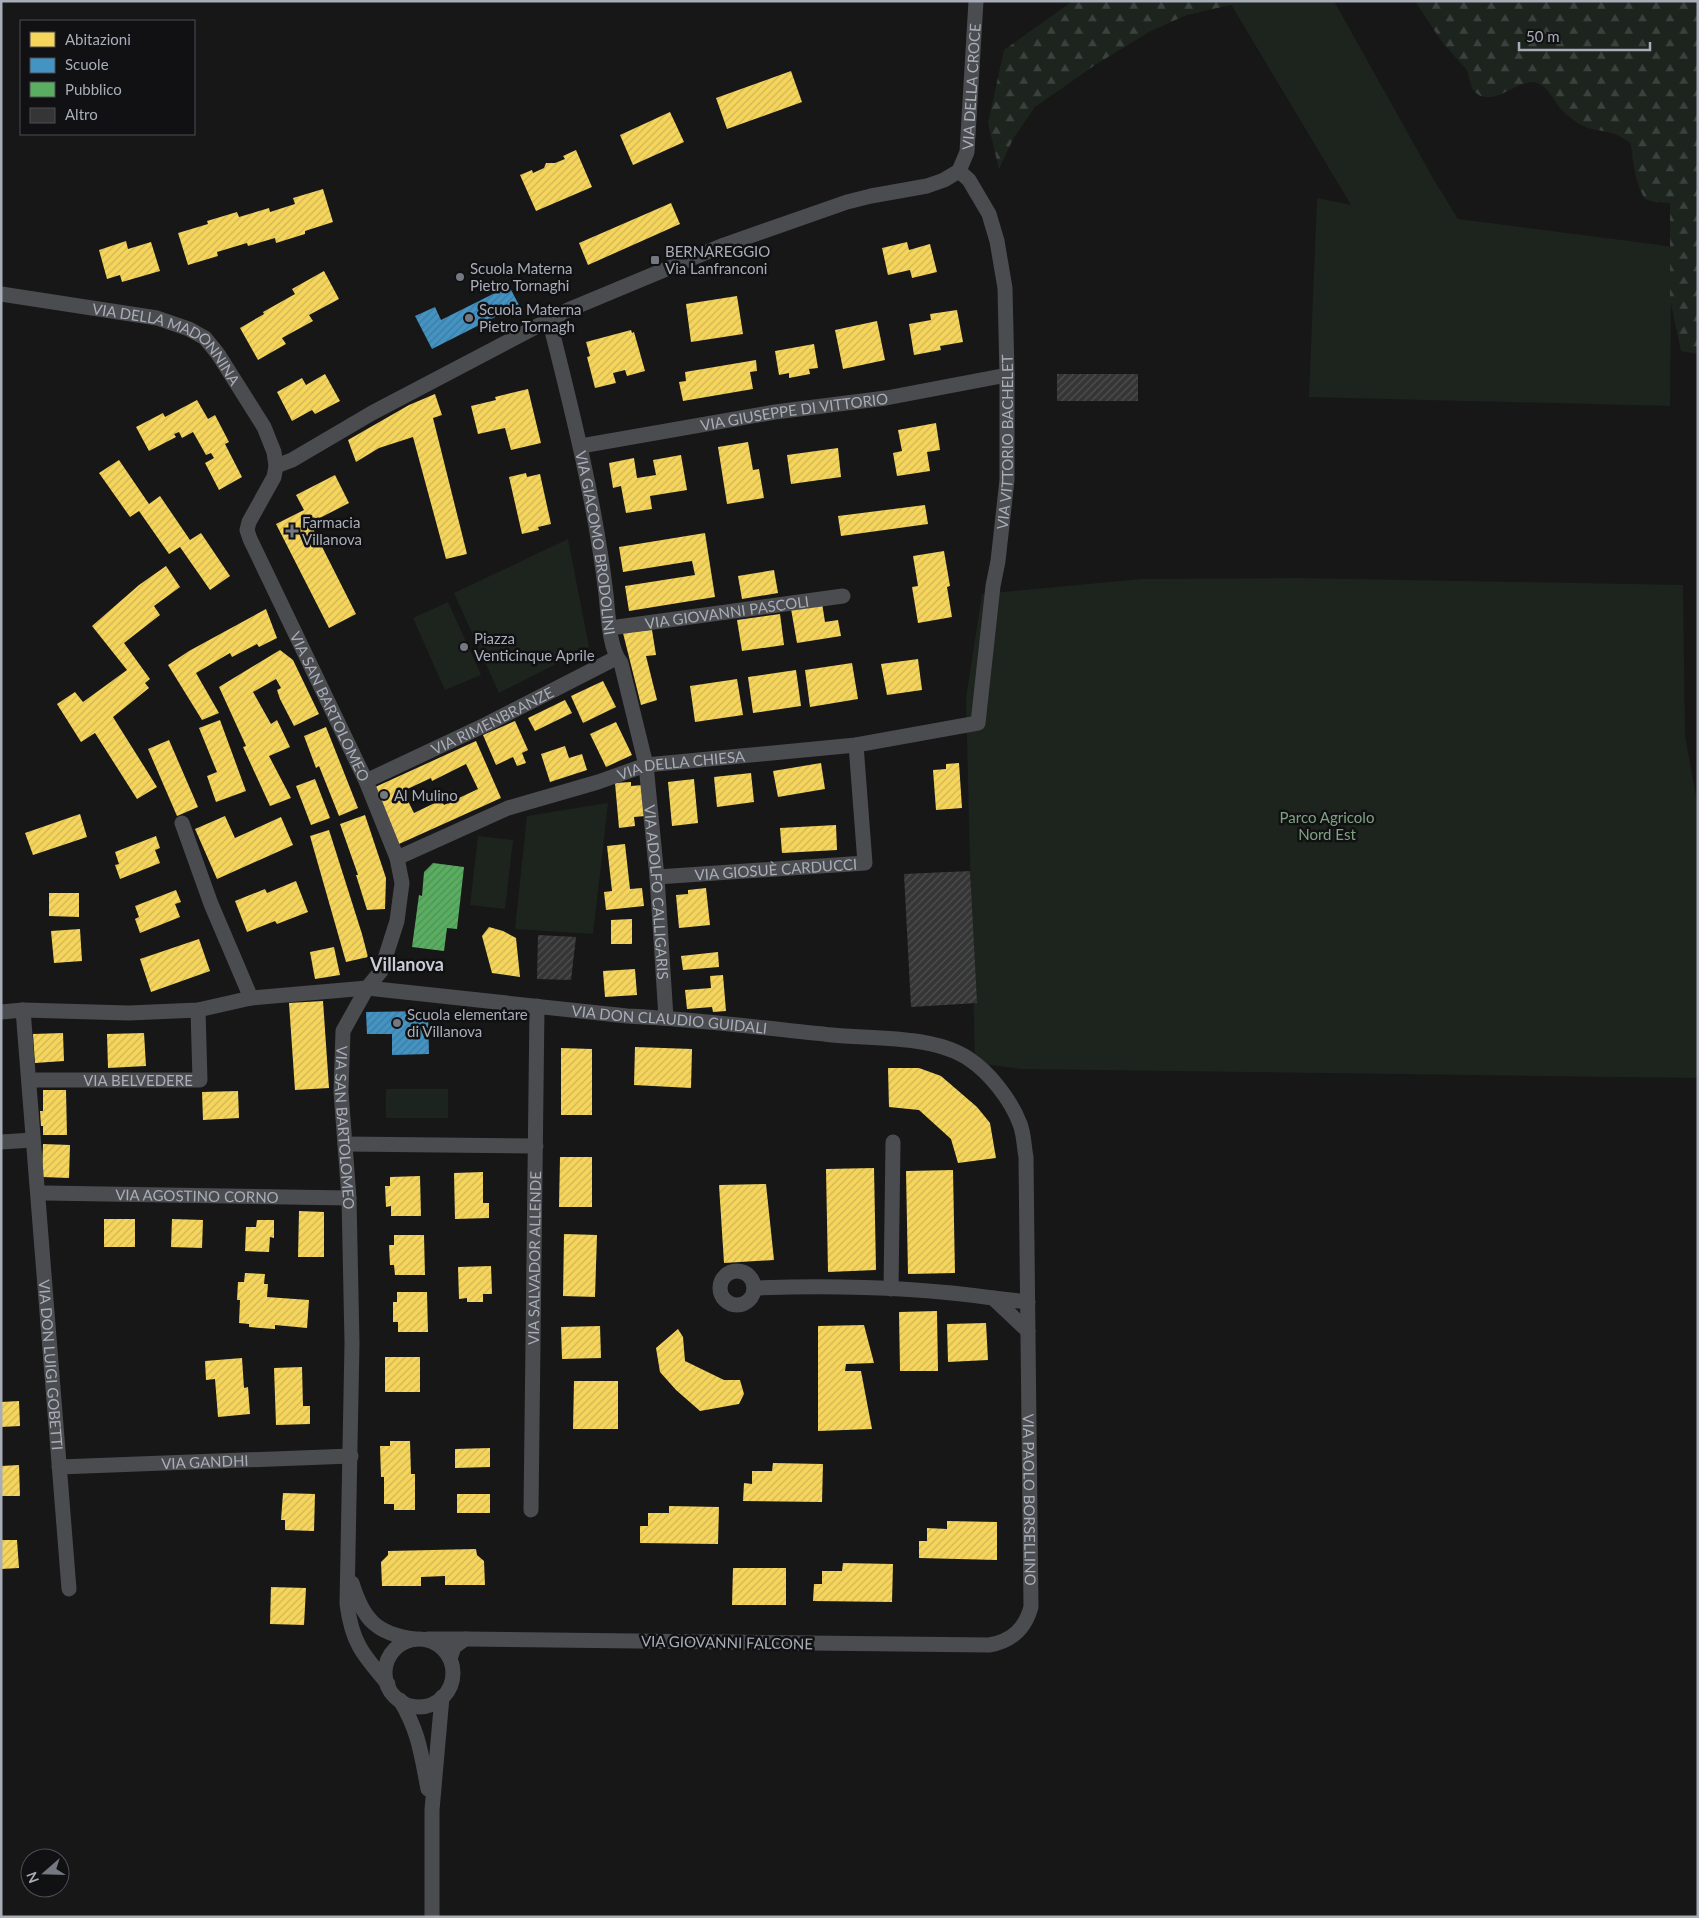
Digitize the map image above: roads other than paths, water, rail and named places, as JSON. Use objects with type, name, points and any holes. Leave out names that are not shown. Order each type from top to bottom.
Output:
[{"type":"street","name":"VIA DELLA CROCE","points":[[959,171],[967,152],[976,1]]},
{"type":"street","points":[[276,466],[292,460],[372,413],[549,319],[616,289],[724,245],[859,199],[935,184],[953,176],[959,171]]},
{"type":"street","name":"VIA VITTORIO BACHELET","points":[[959,171],[969,180],[989,214],[1005,288],[1007,480],[978,723]]},
{"type":"street","name":"VIA DELLA MADONNINA","points":[[1,294],[157,318],[198,333],[205,338],[218,354],[264,427],[272,446],[276,466]]},
{"type":"street","name":"VIA GIACOMO BRODOLINI","points":[[549,319],[581,446],[600,544],[610,628],[616,658],[621,663],[646,765]]},
{"type":"street","name":"VIA GIUSEPPE DI VITTORIO","points":[[581,446],[775,412],[886,398],[1007,376]]},
{"type":"street","name":"VIA SAN BARTOLOMEO","points":[[276,466],[271,483],[249,522],[248,534],[366,781],[397,858],[402,884],[397,921],[381,971],[367,988],[344,1031],[341,1092],[349,1198],[352,1343],[347,1604],[353,1635],[359,1648],[388,1684],[392,1693],[400,1700],[410,1716],[419,1740],[432,1810]]},
{"type":"street","name":"VIA GIOVANNI PASCOLI","points":[[610,628],[843,596]]},
{"type":"street","name":"VIA RIMENBRANZE","points":[[366,781],[616,658]]},
{"type":"street","name":"VIA DELLA CHIESA","points":[[397,858],[508,808],[598,782],[646,765],[856,745],[978,723]]},
{"type":"street","name":"VIA GIOSUÈ CARDUCCI","points":[[657,877],[865,863],[856,745]]},
{"type":"street","name":"VIA ADOLFO CALLIGARIS","points":[[646,765],[657,877],[666,1018]]},
{"type":"street","points":[[182,823],[211,904],[251,998]]},
{"type":"street","points":[[1,1012],[23,1010],[129,1013],[198,1010],[251,998],[367,988]]},
{"type":"street","name":"VIA DON CLAUDIO GUIDALI","points":[[367,988],[627,1016],[929,1043],[949,1048],[970,1059]]},
{"type":"street","name":"VIA SALVADOR ALLENDE","points":[[531,1510],[537,1006]]},
{"type":"street","name":"VIA DON LUIGI GOBETTI","points":[[23,1010],[69,1589]]},
{"type":"street","name":"VIA BELVEDERE","points":[[36,1080],[200,1080],[198,1010]]},
{"type":"street","name":"VIA PAOLO BORSELLINO","points":[[970,1059],[1005,1095],[1020,1124],[1026,1158],[1031,1607],[1028,1619],[1022,1629],[1006,1641],[989,1645]]},
{"type":"street","points":[[1,1142],[33,1140]]},
{"type":"street","points":[[891,1288],[893,1142]]},
{"type":"street","points":[[345,1144],[536,1146]]},
{"type":"street","name":"VIA AGOSTINO CORNO","points":[[45,1193],[349,1198]]},
{"type":"street","points":[[754,1288],[822,1286],[891,1288],[1028,1302]]},
{"type":"street","points":[[993,1298],[1028,1331]]},
{"type":"street","name":"VIA GANDHI","points":[[59,1468],[351,1456]]},
{"type":"street","name":"VIA SAN BARTOLOMEO","points":[[349,1572],[358,1602],[370,1620],[384,1630],[399,1636],[438,1644],[450,1659]]},
{"type":"street","points":[[388,1684],[386,1668],[392,1653],[404,1642],[420,1639]]},
{"type":"street","name":"VIA GIOVANNI FALCONE","points":[[420,1639],[989,1645]]},
{"type":"street","points":[[400,1700],[412,1706],[422,1706],[442,1697],[449,1689],[452,1679],[453,1669],[450,1659],[454,1646],[465,1639]]},
{"type":"street","points":[[432,1917],[432,1810],[442,1697]]},
{"type":"place","name":"BERNAREGGIO Via Lanfranconi","points":[[655,260]]},
{"type":"place","name":"Scuola Materna Pietro Tornaghi","points":[[460,277]]},
{"type":"place","name":"Scuola Materna Pietro Tornagh","points":[[469,318]]},
{"type":"place","name":"Farmacia Villanova","points":[[292,531]]},
{"type":"place","name":"Piazza Venticinque Aprile","points":[[464,647]]},
{"type":"place","name":"Al Mulino","points":[[384,795]]},
{"type":"place","name":"Scuola elementare di Villanova","points":[[397,1023]]},
{"type":"district","name":"Villanova","points":[[407,964]]},
{"type":"park label","name":"Parco Agricolo Nord Est","points":[[1327,826]]}]
